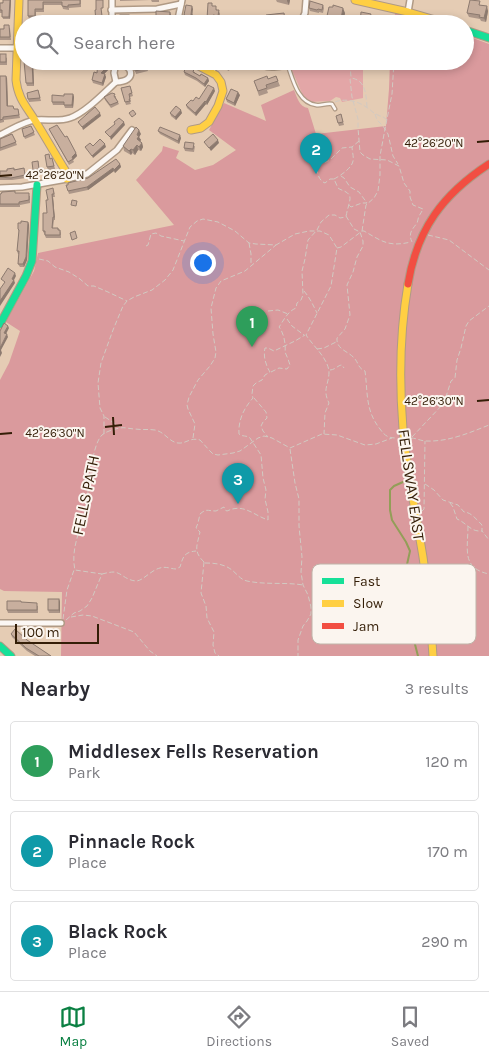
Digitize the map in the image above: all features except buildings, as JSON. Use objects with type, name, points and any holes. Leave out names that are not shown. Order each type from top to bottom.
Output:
[{"type":"street","points":[[18,15],[19,0]]},
{"type":"street","points":[[112,0],[112,15]]},
{"type":"street","points":[[303,15],[306,0]]},
{"type":"street","points":[[355,0],[418,15]]},
{"type":"street","points":[[408,12],[410,0]]},
{"type":"street","points":[[112,10],[157,9],[181,2],[179,15]]},
{"type":"street","points":[[474,33],[489,38]]},
{"type":"street","points":[[0,48],[15,48]]},
{"type":"street","points":[[17,70],[17,88],[21,99],[65,170],[67,179]]},
{"type":"street","points":[[115,70],[116,82]]},
{"type":"street","points":[[0,134],[35,120],[58,120],[74,116],[116,82],[128,80],[129,70]]},
{"type":"street","points":[[191,130],[201,128],[209,122],[223,95],[219,79],[207,70]]},
{"type":"street","points":[[0,188],[37,185],[81,176],[92,171],[117,150],[132,130]]},
{"type":"street","name":"FELLSWAY EAST","points":[[423,564],[406,455],[402,397],[401,368],[404,310],[410,272],[415,242],[423,234],[436,212],[452,192],[489,164]]},
{"type":"street","points":[[0,324],[26,276],[33,256],[37,185]]},
{"type":"street","points":[[0,623],[61,623]]},
{"type":"street","points":[[0,646],[11,656]]},
{"type":"lane","points":[[289,70],[295,87],[306,101],[315,105],[332,104],[335,109]]},
{"type":"path","points":[[350,70],[353,102],[358,120],[360,152],[363,156],[370,159],[387,160],[399,166]]},
{"type":"path","points":[[349,205],[351,207],[366,203],[374,198],[378,190],[380,160],[392,94],[393,70]]},
{"type":"path","points":[[351,78],[359,80],[366,92],[367,107]]},
{"type":"path","points":[[332,104],[342,100],[360,104],[387,120]]},
{"type":"path","points":[[375,114],[390,140],[392,156],[399,166],[404,183],[410,191],[413,205],[424,210],[418,217],[410,236],[415,242]]},
{"type":"path","points":[[352,147],[352,164],[341,176],[330,179],[325,183],[322,182],[317,173],[318,166],[330,160],[342,148],[352,147],[359,140]]},
{"type":"path","points":[[270,372],[267,368],[265,348],[274,351],[305,335],[331,286],[337,248],[329,235],[323,232],[317,230],[295,234],[276,245],[245,271],[221,281],[216,288],[211,308],[215,358],[198,380],[187,405],[195,424],[193,439],[200,440],[213,454],[218,454],[240,451],[264,436],[290,448],[324,434],[365,445],[376,444],[392,438],[382,433],[370,414],[365,371],[336,342],[336,338],[345,330],[350,315],[348,285],[357,257],[363,246],[361,232],[366,203],[359,192],[350,187],[341,176]]},
{"type":"path","points":[[334,179],[338,188],[349,196],[350,200],[346,216],[354,229],[361,232],[364,231],[383,241],[394,244],[415,242]]},
{"type":"path","points":[[318,313],[302,286],[302,271],[306,259],[308,241],[321,222],[329,215],[335,215],[340,218],[346,216]]},
{"type":"path","points":[[122,428],[104,416],[100,408],[98,383],[101,363],[123,306],[127,301],[152,290],[165,280],[173,270],[190,227],[197,221],[203,219],[222,224],[249,243],[276,245]]},
{"type":"path","points":[[146,246],[151,234],[156,232],[161,236],[184,241]]},
{"type":"path","points":[[337,248],[361,232]]},
{"type":"path","points":[[423,234],[449,240],[489,270]]},
{"type":"path","points":[[249,243],[251,254],[250,266]]},
{"type":"path","points":[[33,256],[48,261],[55,267],[80,278],[88,286],[94,286],[127,301]]},
{"type":"path","points":[[268,437],[261,426],[267,418],[266,412],[252,394],[253,386],[262,380],[265,374],[279,368],[289,368],[290,364],[285,352],[283,332],[279,327],[290,310],[296,308],[304,292]]},
{"type":"path","points":[[489,306],[469,321],[466,326],[462,348],[457,360],[455,378],[451,381],[444,403],[412,438],[425,441],[442,440],[460,436],[489,425]]},
{"type":"path","points":[[268,311],[278,310],[288,314]]},
{"type":"path","points":[[286,318],[317,349],[329,370],[325,394],[329,403],[325,413],[324,434]]},
{"type":"path","points":[[317,349],[336,342]]},
{"type":"path","points":[[329,370],[341,365],[344,368]]},
{"type":"path","points":[[254,397],[243,412],[239,431],[240,435],[249,437],[261,455],[268,520],[240,508],[227,511],[223,507],[216,511],[205,510],[200,514],[196,528],[200,532],[197,551],[199,557],[204,562],[223,565],[249,582],[302,585]]},
{"type":"path","points":[[104,416],[104,434]]},
{"type":"path","name":"FELLS PATH","points":[[61,623],[64,618],[67,590],[74,570],[74,549],[86,508],[94,452],[98,441],[104,434],[122,428],[158,431],[178,443],[193,439]]},
{"type":"path","points":[[422,511],[424,509],[425,441]]},
{"type":"path","points":[[290,448],[299,499],[302,585],[308,595],[311,607],[311,614],[300,632],[298,656]]},
{"type":"path","points":[[425,484],[443,500],[458,506],[478,520],[482,525],[482,531],[489,540]]},
{"type":"path","points":[[449,502],[453,507],[456,519],[463,521],[473,531],[482,531]]},
{"type":"path","points":[[468,526],[467,546],[471,564]]},
{"type":"path","points":[[74,570],[102,574],[112,572],[128,580],[139,581],[145,578],[147,574],[163,567],[176,569],[180,567],[181,561],[186,555],[197,551]]},
{"type":"path","points":[[204,562],[201,593],[206,606],[207,618],[214,632],[213,645],[215,653],[219,656]]},
{"type":"path","points":[[476,570],[489,574]]},
{"type":"path","points":[[71,617],[74,612],[80,611],[87,606],[102,574]]},
{"type":"path","points":[[61,623],[74,616],[88,615],[134,632],[157,656]]},
{"type":"shaded area","points":[[474,38],[489,44],[489,656],[61,656],[62,592],[4,591],[0,589],[0,380],[9,363],[20,331],[6,322],[34,271],[38,253],[174,225],[136,180],[162,151],[163,146],[179,151],[176,158],[195,170],[213,165],[236,150],[209,130],[224,103],[266,121],[261,105],[294,90],[300,104],[308,108],[316,134],[386,126],[390,70],[474,70]]},
{"type":"shaded area","points":[[292,70],[363,70],[363,98],[342,102],[340,98],[336,97],[330,101],[310,102],[304,98]]},
{"type":"waterway","points":[[403,482],[390,490],[390,510],[392,520],[410,551],[407,564]]},
{"type":"waterway","points":[[415,644],[418,656]]},
{"type":"traffic: fast","points":[[474,33],[489,38]]},
{"type":"traffic: fast","points":[[0,324],[32,261],[37,185]]},
{"type":"traffic: fast","points":[[0,646],[11,656]]},
{"type":"traffic: slow","points":[[18,15],[19,0]]},
{"type":"traffic: slow","points":[[355,0],[418,15]]},
{"type":"traffic: slow","points":[[16,70],[17,87],[23,102],[65,170],[67,179]]},
{"type":"traffic: slow","points":[[191,130],[201,128],[209,122],[218,106],[223,91],[221,82],[216,75],[206,70]]},
{"type":"traffic: slow","points":[[408,284],[402,338],[403,429],[424,564]]},
{"type":"traffic: slow","points":[[432,644],[433,656]]},
{"type":"traffic: jam","points":[[408,284],[418,246],[425,230],[435,215],[458,188],[489,164]]},
{"type":"place","name":"Pinnacle Rock","points":[[316,174]]},
{"type":"place","name":"Middlesex Fells Reservation","points":[[252,347]]},
{"type":"place","name":"Black Rock","points":[[238,504]]}]
